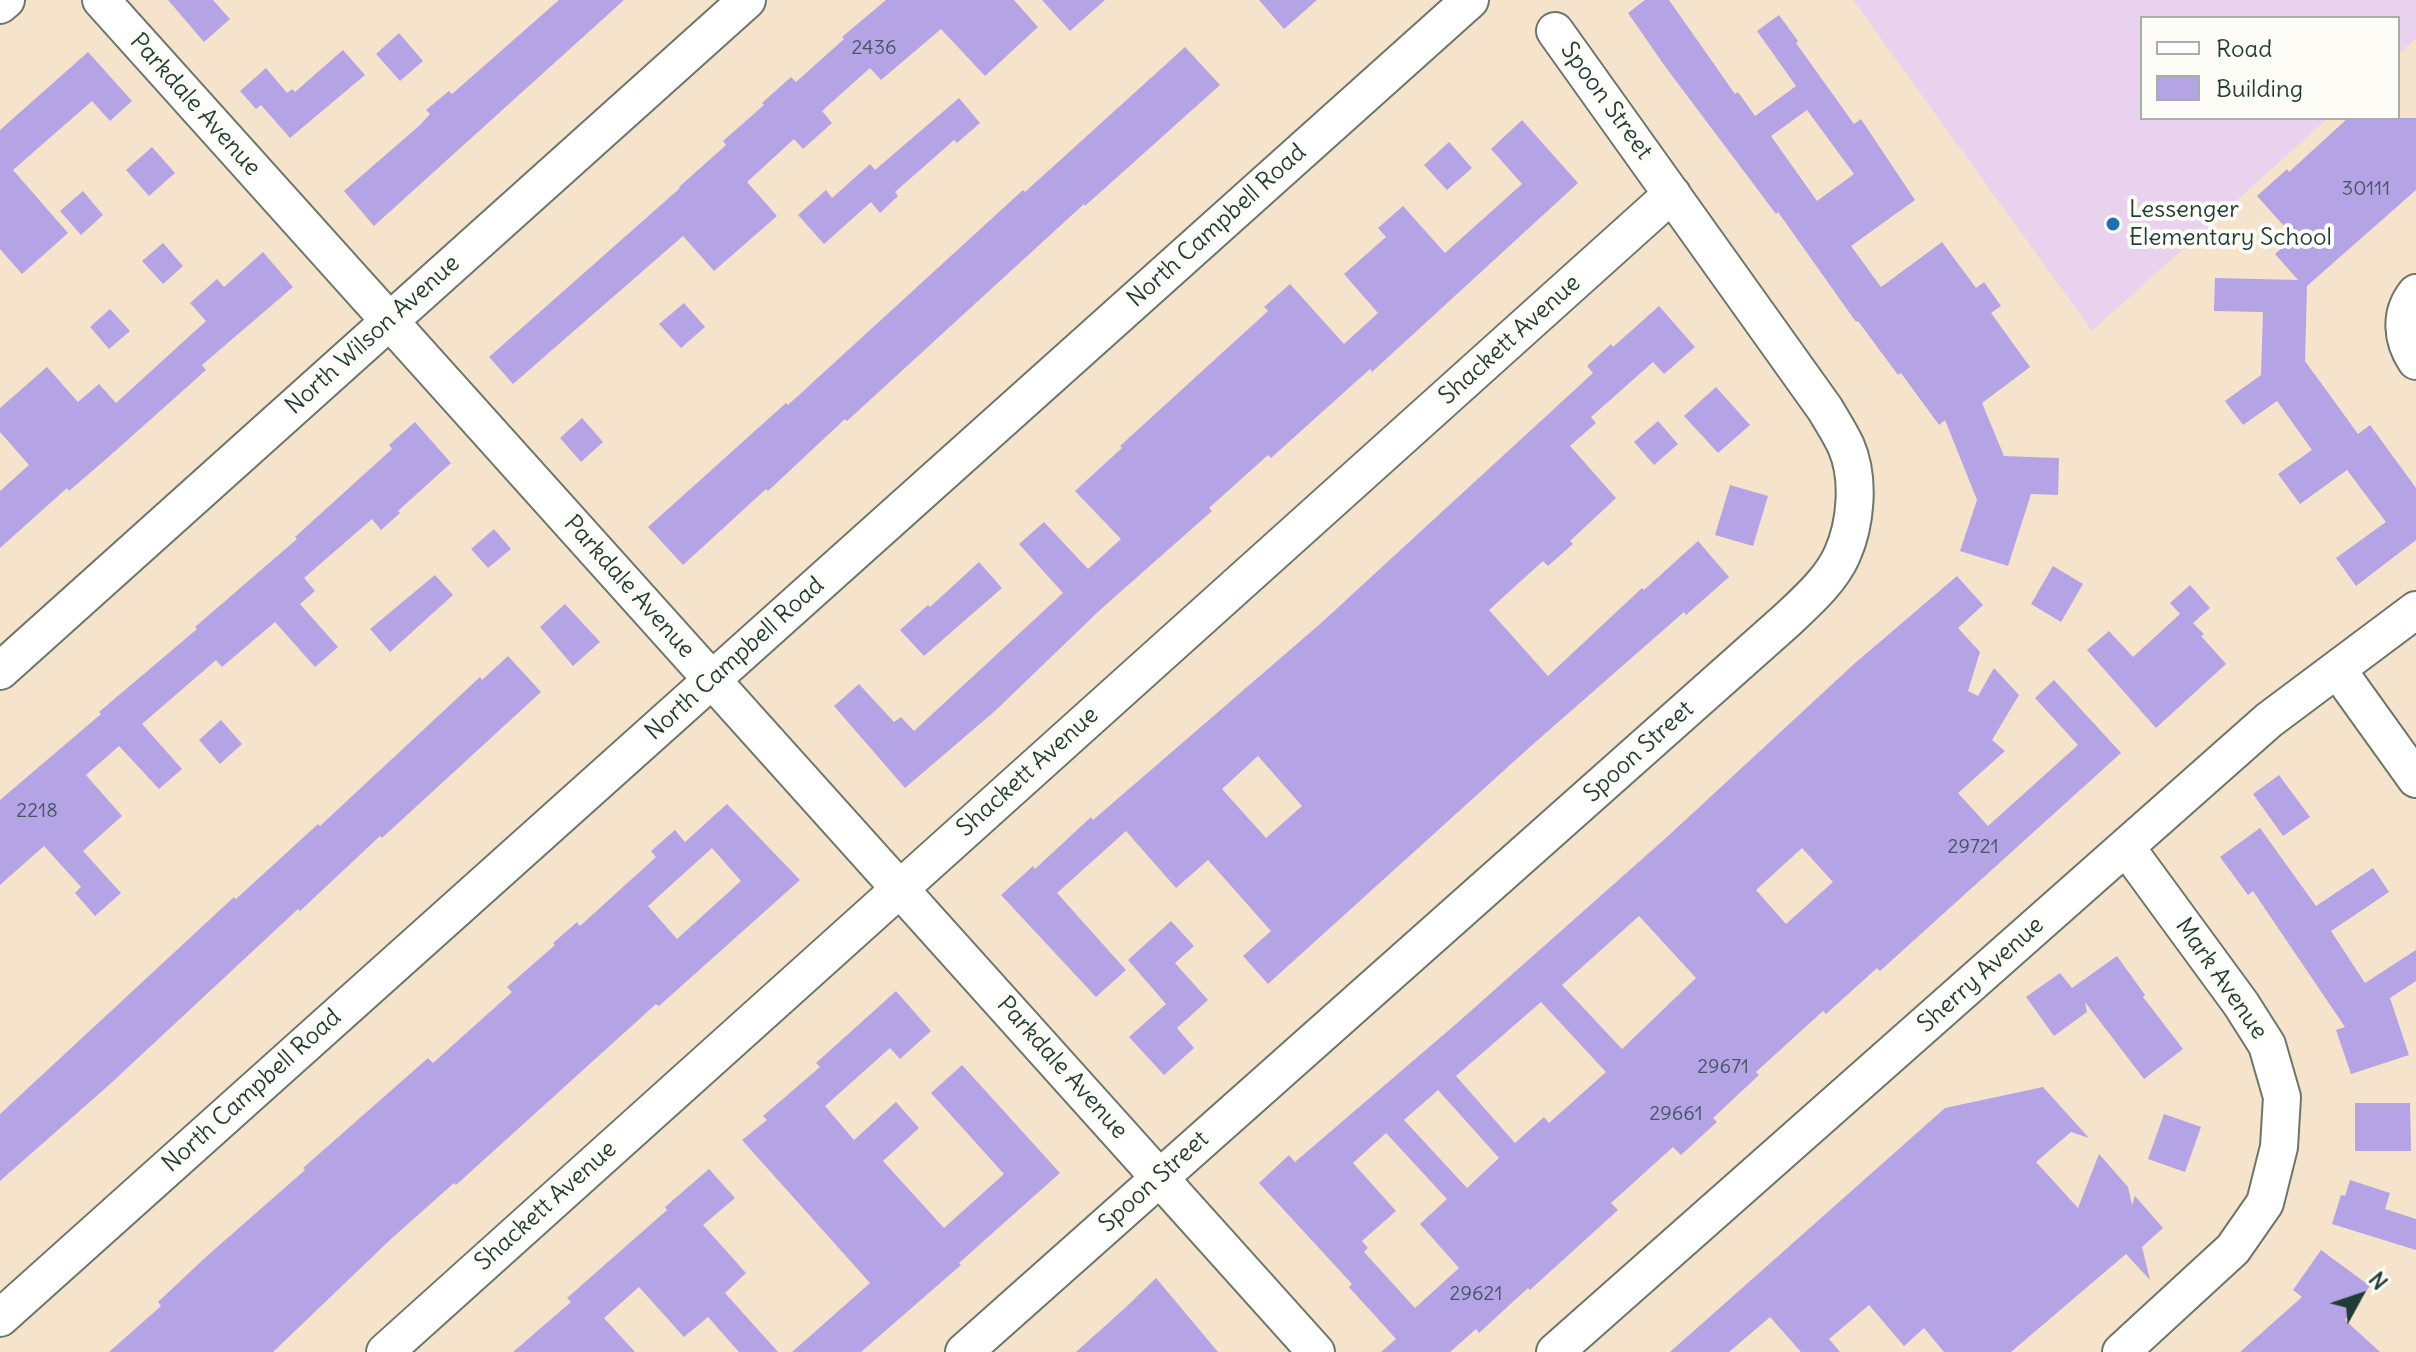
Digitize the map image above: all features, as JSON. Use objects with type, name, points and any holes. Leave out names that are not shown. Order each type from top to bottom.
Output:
[{"type":"street","points":[[0,5],[6,0]]},
{"type":"street","name":"Parkdale Avenue","points":[[101,0],[1316,1352]]},
{"type":"street","name":"North Wilson Avenue","points":[[0,671],[747,0]]},
{"type":"street","name":"North Campbell Road","points":[[0,1318],[1470,0]]},
{"type":"street","name":"Spoon Street","points":[[964,1352],[1787,620],[1820,588],[1842,555],[1852,520],[1855,486],[1847,449],[1825,409],[1555,31]]},
{"type":"street","name":"Shackett Avenue","points":[[385,1352],[1672,194]]},
{"type":"street","points":[[2411,303],[2405,333],[2409,350],[2416,361]]},
{"type":"street","name":"Sherry Avenue","points":[[1555,1352],[2269,720],[2416,610]]},
{"type":"street","points":[[2337,669],[2416,779]]},
{"type":"street","name":"Mark Avenue","points":[[2121,1352],[2233,1249],[2265,1203],[2279,1147],[2282,1097],[2267,1045],[2248,1014],[2126,847]]},
{"type":"shaded area","name":"Lessenger Elementary School","points":[[1853,0],[2416,0],[2416,38],[2400,53],[2400,16],[2140,16],[2140,120],[2326,120],[2092,331]]},
{"type":"building","points":[[168,0],[213,0],[230,19],[204,42]]},
{"type":"building","points":[[559,0],[624,0],[374,226],[344,191],[420,125],[430,114],[426,110],[449,91],[452,94]]},
{"type":"building","points":[[886,0],[1014,0],[1038,27],[985,76],[941,29],[881,80],[870,68],[822,111],[832,123],[803,149],[794,139],[747,182],[777,216],[714,271],[683,236],[513,384],[489,357],[680,188],[726,145],[723,141],[764,105],[762,103],[791,77],[796,82]]},
{"type":"building","points":[[1042,0],[1105,0],[1070,31]]},
{"type":"building","points":[[1259,0],[1317,0],[1284,29]]},
{"type":"building","points":[[1645,0],[1669,0],[1735,94],[1738,92],[1755,116],[1796,86],[1757,31],[1779,15],[1854,124],[1861,119],[1915,200],[1851,246],[1881,287],[1942,242],[1976,288],[1984,282],[2001,306],[1991,313],[2030,367],[1982,403],[2004,456],[2059,458],[2058,495],[2031,494],[2008,566],[1960,551],[1977,500],[1945,420],[1939,425],[1901,373],[1898,375],[1856,322],[1778,212],[1776,214],[1628,13]],"holes":[[[1807,110],[1854,174],[1817,201],[1771,136]]]},
{"type":"building","points":[[399,33],[423,61],[400,81],[376,54]]},
{"type":"building","points":[[1185,47],[1220,85],[683,565],[648,527]]},
{"type":"building","points":[[343,50],[365,75],[290,138],[261,105],[256,109],[240,91],[266,68],[287,93],[292,89],[295,92]]},
{"type":"building","points":[[88,52],[132,101],[110,121],[92,101],[13,170],[68,233],[22,274],[0,249],[0,130]]},
{"type":"building","points":[[959,98],[980,123],[957,143],[954,140],[895,192],[898,196],[880,213],[871,202],[824,244],[798,215],[826,190],[832,198],[870,164],[875,170]]},
{"type":"building","points":[[2416,118],[2416,190],[2307,286],[2305,361],[2358,434],[2370,425],[2416,488],[2416,540],[2356,586],[2336,558],[2386,522],[2347,470],[2300,504],[2278,474],[2312,450],[2277,401],[2243,425],[2225,401],[2261,375],[2263,312],[2214,311],[2215,278],[2298,280],[2275,254],[2294,237],[2257,196],[2287,169],[2289,172],[2346,120]]},
{"type":"building","points":[[1522,120],[1578,183],[1372,372],[1370,369],[1271,458],[1268,455],[1209,508],[1212,511],[1101,609],[995,711],[905,788],[834,706],[859,684],[894,722],[901,717],[914,731],[1063,593],[1019,544],[1044,522],[1088,569],[1121,539],[1075,491],[1268,311],[1264,307],[1290,284],[1344,344],[1378,313],[1344,274],[1386,237],[1378,228],[1403,206],[1445,253],[1522,184],[1491,149]]},
{"type":"building","points":[[1449,142],[1472,168],[1447,190],[1424,165]]},
{"type":"building","points":[[152,147],[175,173],[149,196],[126,170]]},
{"type":"building","points":[[83,191],[103,215],[81,235],[60,211]]},
{"type":"building","points":[[163,243],[183,266],[163,284],[142,261]]},
{"type":"building","points":[[263,252],[293,287],[202,365],[206,370],[113,453],[69,491],[67,488],[0,548],[0,491],[29,465],[0,432],[0,408],[47,367],[78,402],[99,384],[116,403],[206,321],[190,303],[217,279],[224,287]]},
{"type":"building","points":[[684,303],[705,327],[681,348],[659,324]]},
{"type":"building","points":[[1659,306],[1695,347],[1664,374],[1653,362],[1591,417],[1596,423],[1570,446],[1616,498],[1570,541],[1573,544],[1548,566],[1543,561],[1489,610],[1548,676],[1642,588],[1644,590],[1698,541],[1729,577],[1686,615],[1684,612],[1531,746],[1268,984],[1243,956],[1271,931],[1208,860],[1176,888],[1126,831],[1057,893],[1126,970],[1096,997],[1001,895],[1033,866],[1035,869],[1091,817],[1093,820],[1320,624],[1593,373],[1587,366],[1611,344],[1613,347]],"holes":[[[1258,756],[1302,806],[1266,838],[1222,789]]]},
{"type":"building","points":[[110,309],[130,331],[109,349],[90,327]]},
{"type":"building","points":[[1716,387],[1750,425],[1718,453],[1684,416]]},
{"type":"building","points":[[582,418],[603,442],[581,462],[560,438]]},
{"type":"building","points":[[1658,421],[1678,444],[1654,465],[1634,442]]},
{"type":"building","points":[[415,422],[451,463],[381,530],[372,519],[304,578],[315,591],[300,604],[338,647],[315,667],[275,622],[222,667],[216,660],[142,724],[182,769],[159,789],[119,746],[86,775],[122,816],[83,851],[121,893],[95,916],[75,893],[81,887],[44,846],[0,885],[0,800],[297,539],[295,537],[392,449],[389,445]]},
{"type":"building","points":[[1730,485],[1768,496],[1753,546],[1715,535]]},
{"type":"building","points":[[494,529],[511,549],[488,568],[471,549]]},
{"type":"building","points":[[979,562],[1002,588],[924,656],[900,630]]},
{"type":"building","points":[[2053,566],[2083,584],[2061,622],[2031,604]]},
{"type":"building","points":[[435,575],[453,595],[390,652],[370,629]]},
{"type":"building","points":[[1957,576],[1983,605],[1958,628],[1980,652],[1968,691],[1978,696],[1994,668],[2019,695],[1992,740],[2005,751],[1958,793],[1988,826],[2078,745],[2035,698],[2054,680],[2121,753],[1880,971],[1877,968],[1826,1014],[1823,1011],[1756,1072],[1759,1075],[1713,1118],[1717,1122],[1681,1155],[1673,1147],[1611,1203],[1618,1210],[1479,1333],[1476,1329],[1450,1352],[1381,1352],[1396,1339],[1349,1287],[1352,1284],[1259,1183],[1289,1155],[1295,1162],[1456,1024],[1667,837],[1854,664]],"holes":[[[1802,848],[1833,882],[1786,924],[1756,890]],[[1639,916],[1696,978],[1622,1049],[1562,985]],[[1541,1002],[1606,1072],[1549,1123],[1544,1117],[1515,1143],[1456,1076]],[[1438,1090],[1499,1158],[1467,1188],[1404,1120]],[[1386,1133],[1447,1199],[1420,1224],[1459,1268],[1415,1308],[1364,1252],[1368,1248],[1362,1241],[1396,1211],[1353,1163]]]},
{"type":"building","points":[[2190,585],[2210,608],[2193,623],[2226,664],[2156,728],[2087,650],[2109,631],[2133,657],[2180,614],[2170,603]]},
{"type":"building","points":[[565,604],[600,642],[573,666],[540,627]]},
{"type":"building","points":[[508,656],[541,692],[0,1181],[0,1114],[234,897],[236,899],[318,824],[320,826],[480,677],[482,680]]},
{"type":"building","points":[[221,720],[242,744],[220,764],[199,740]]},
{"type":"building","points":[[2279,775],[2310,817],[2283,836],[2253,794]]},
{"type":"building","points":[[727,804],[800,880],[391,1239],[273,1352],[109,1352],[161,1306],[158,1302],[207,1256],[305,1170],[303,1168],[428,1058],[433,1063],[512,992],[507,987],[555,945],[553,943],[577,922],[580,926],[656,857],[651,851],[675,830],[685,842]],"holes":[[[712,848],[741,881],[677,939],[648,906]]]},
{"type":"building","points":[[2260,828],[2316,906],[2373,868],[2389,892],[2331,931],[2365,983],[2416,950],[2416,981],[2390,998],[2409,1055],[2351,1074],[2336,1030],[2345,1027],[2253,891],[2248,895],[2220,857]]},
{"type":"building","points":[[1171,921],[1194,946],[1175,963],[1208,1000],[1177,1028],[1194,1048],[1164,1075],[1129,1037],[1166,1004],[1128,960]]},
{"type":"building","points":[[2117,956],[2145,995],[2143,997],[2183,1049],[2144,1079],[2085,1002],[2087,1012],[2054,1036],[2026,997],[2060,973],[2072,988]]},
{"type":"building","points":[[896,991],[931,1031],[900,1059],[890,1048],[825,1106],[854,1140],[896,1102],[919,1128],[883,1161],[944,1228],[1004,1174],[931,1093],[962,1065],[1060,1173],[861,1352],[792,1352],[870,1283],[742,1140],[767,1120],[763,1116],[820,1067],[816,1063]]},
{"type":"building","points":[[2043,1087],[2089,1138],[2071,1132],[2036,1162],[2078,1208],[2099,1154],[2128,1187],[2132,1205],[2135,1196],[2163,1228],[2142,1247],[2150,1280],[2126,1254],[2011,1352],[1944,1352],[1924,1328],[1904,1346],[1869,1305],[1829,1339],[1840,1352],[1801,1352],[1770,1317],[1729,1352],[1670,1352],[1945,1108]]},
{"type":"building","points":[[2355,1103],[2410,1103],[2411,1151],[2355,1151]]},
{"type":"building","points":[[2164,1114],[2201,1127],[2185,1172],[2148,1159]]},
{"type":"building","points":[[709,1169],[735,1198],[703,1225],[746,1273],[725,1293],[778,1352],[739,1352],[708,1317],[684,1337],[639,1287],[604,1318],[635,1352],[513,1352],[571,1302],[567,1298]]},
{"type":"building","points":[[2350,1180],[2390,1193],[2385,1209],[2416,1219],[2416,1250],[2332,1224],[2341,1195],[2345,1196]]},
{"type":"building","points":[[2321,1250],[2370,1286],[2345,1320],[2380,1352],[2240,1352],[2302,1297],[2293,1290]]},
{"type":"building","points":[[1156,1278],[1218,1352],[1076,1352],[1125,1308]]},
{"type":"place","name":"Lessenger Elementary School","points":[[2113,224]]}]
